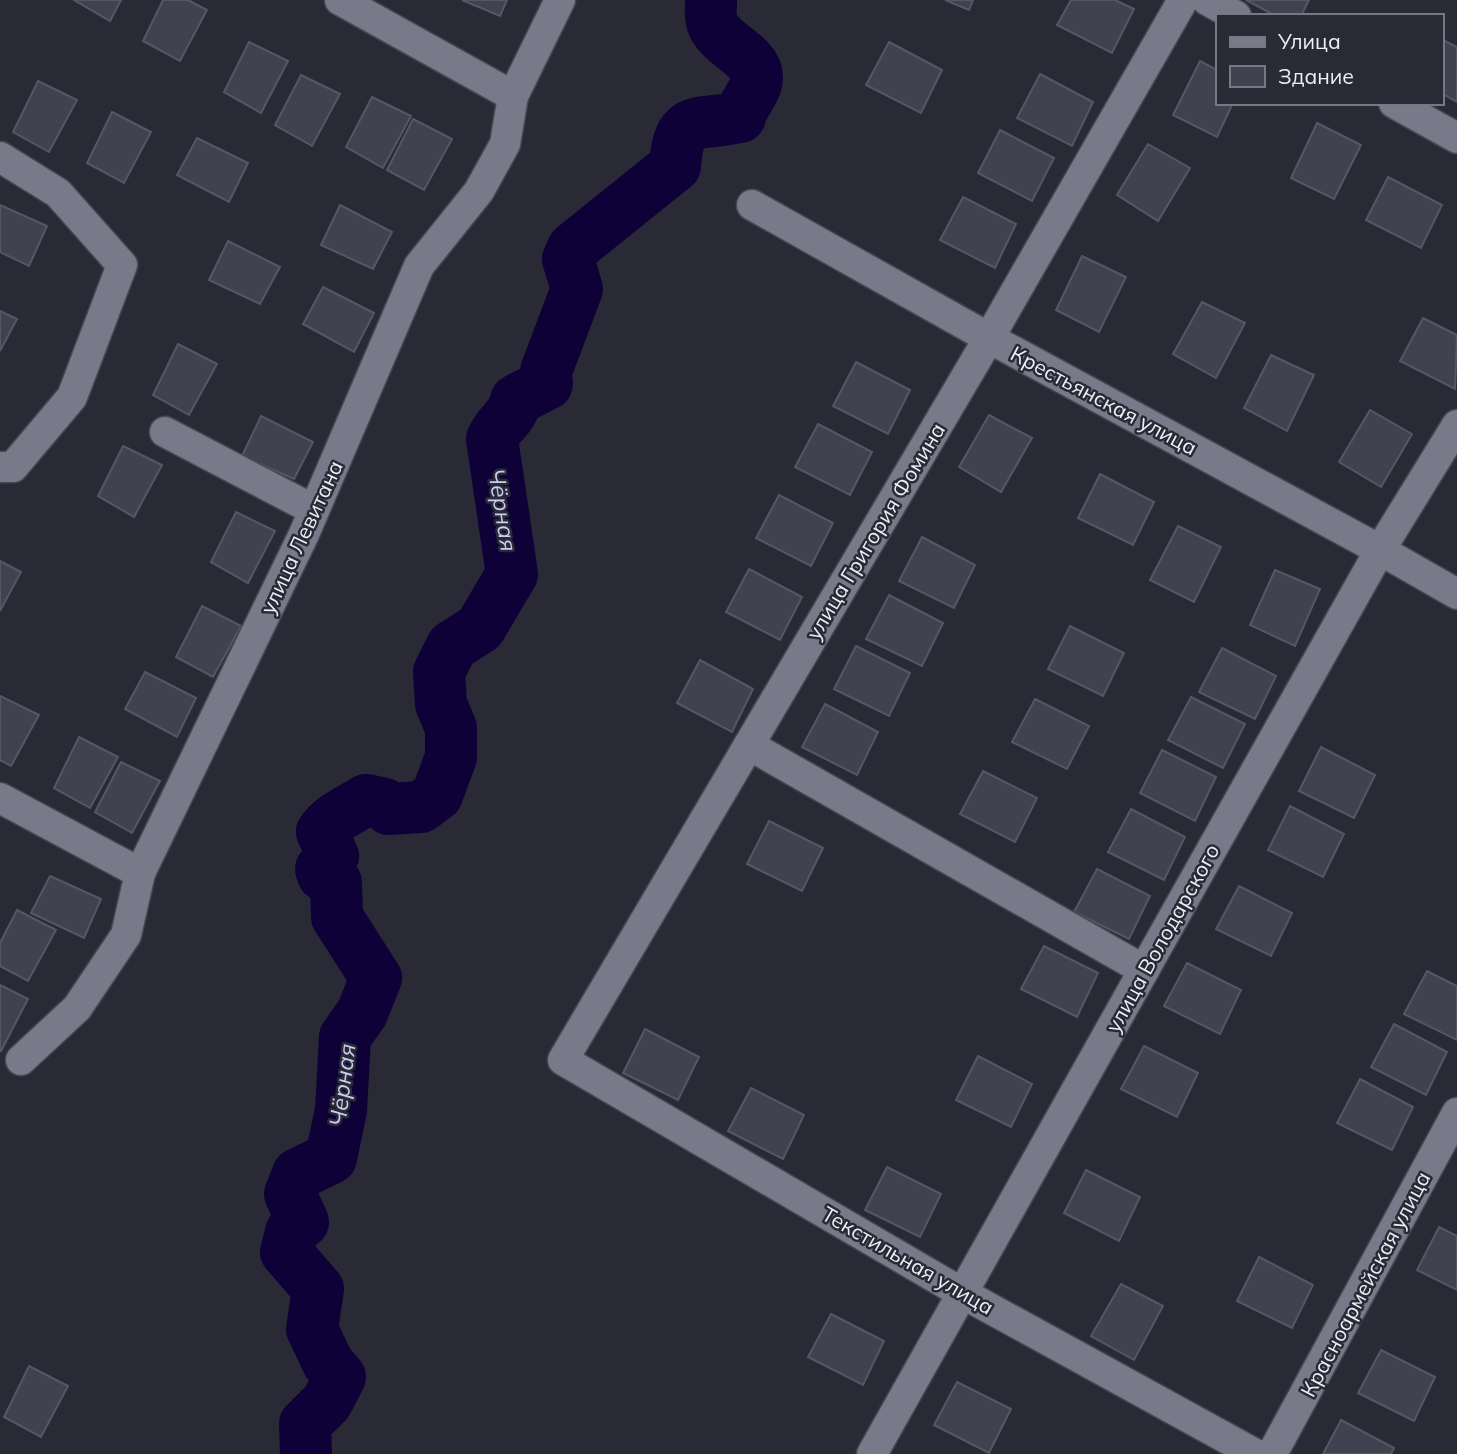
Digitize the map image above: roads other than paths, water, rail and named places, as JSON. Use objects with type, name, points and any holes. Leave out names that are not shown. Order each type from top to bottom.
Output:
[{"type":"street","points":[[340,0],[513,96]]},
{"type":"street","name":"улица Левитана","points":[[21,1060],[77,1008],[126,935],[141,873],[314,510],[419,266],[479,191],[505,144],[513,96],[560,0]]},
{"type":"street","name":"улица Григория Фомина","points":[[563,1060],[989,338],[1183,0]]},
{"type":"street","points":[[1207,0],[1232,14]]},
{"type":"street","points":[[1398,105],[1457,138]]},
{"type":"street","points":[[0,157],[58,193],[121,265],[72,397],[13,467],[0,467]]},
{"type":"street","name":"Крестьянская улица","points":[[752,205],[1457,594]]},
{"type":"street","name":"улица Володарского","points":[[872,1454],[1380,550],[1457,425]]},
{"type":"street","points":[[164,432],[314,510]]},
{"type":"street","points":[[749,745],[1144,970]]},
{"type":"street","points":[[0,799],[141,873]]},
{"type":"street","name":"Текстильная улица","points":[[563,1060],[962,1293],[1255,1454]]},
{"type":"street","name":"Красноармейская улица","points":[[1272,1454],[1457,1113]]},
{"type":"waterway","name":"Чёрная","points":[[306,1454],[305,1424],[327,1402],[340,1377],[328,1363],[312,1329],[318,1289],[286,1252],[291,1232],[303,1222],[290,1194],[298,1174],[331,1158],[341,1110],[345,1037],[362,1013],[376,978],[337,917],[336,883],[323,875],[321,869],[327,866],[333,856],[322,832],[336,818],[366,800],[384,804],[389,809],[421,807],[437,795],[451,757],[451,728],[441,704],[439,672],[452,646],[480,628],[512,574],[492,439],[512,412],[516,400],[547,384],[546,371],[577,289],[568,259],[573,248],[675,166],[677,149],[686,129],[702,122],[740,117],[755,87],[757,77],[751,62],[716,30],[711,20],[711,0]]}]
